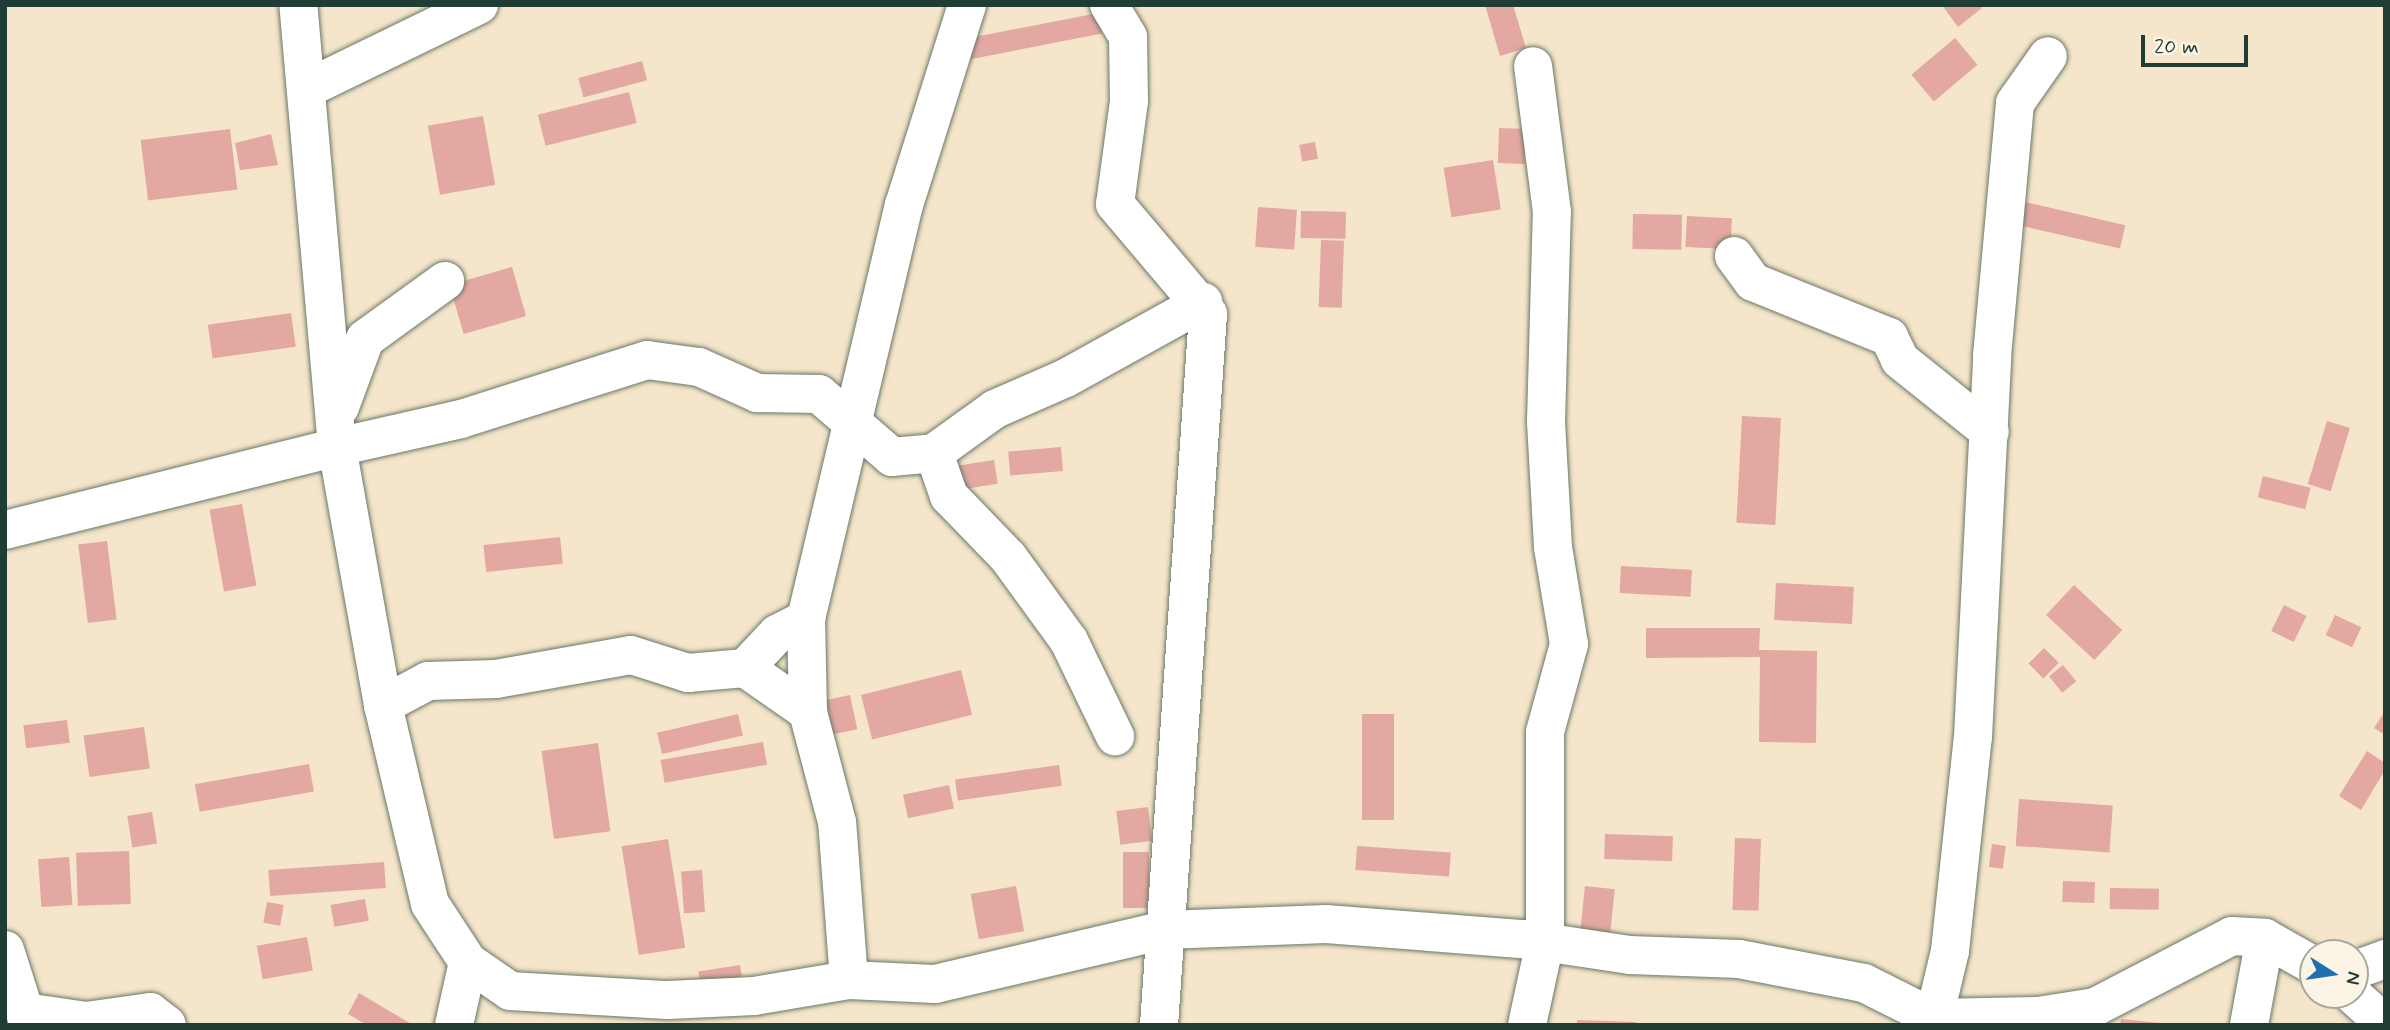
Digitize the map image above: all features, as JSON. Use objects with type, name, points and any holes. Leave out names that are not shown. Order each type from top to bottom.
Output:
[{"type":"street","points":[[298,5],[308,88],[336,433],[383,705],[430,904],[468,962],[510,991],[598,998],[754,996],[849,980],[935,984],[1164,930],[1326,924],[1545,942],[1630,956],[1739,959],[1864,983],[1934,1021],[2038,1016],[2095,1007],[2232,936],[2265,938],[2299,957]]},
{"type":"street","points":[[308,88],[479,5]]},
{"type":"street","points":[[849,980],[837,822],[808,712],[806,619],[904,205],[967,5]]},
{"type":"street","points":[[1108,5],[1128,37],[1129,101],[1115,205],[1203,302],[1208,314],[1159,1025]]},
{"type":"street","points":[[1934,1021],[1950,951],[1973,737],[1990,432],[2015,103],[2048,56]]},
{"type":"street","points":[[1527,1025],[1545,942],[1545,732],[1569,644],[1553,547],[1546,422],[1552,212],[1533,66]]},
{"type":"street","points":[[1734,256],[1753,282],[1889,337],[1900,360],[1990,432]]},
{"type":"street","points":[[336,433],[365,339],[445,281]]},
{"type":"street","points":[[840,477],[892,457],[934,453],[995,409],[1066,378],[1203,302]]},
{"type":"street","points":[[818,394],[869,354]]},
{"type":"street","points":[[5,530],[336,433],[461,419],[647,360],[699,368],[757,393],[818,394],[853,421],[892,457]]},
{"type":"street","points":[[934,453],[949,496],[1008,557],[1069,640],[1115,736]]},
{"type":"street","points":[[745,668],[776,634],[806,619]]},
{"type":"street","points":[[383,705],[428,681],[496,679],[631,656],[688,673],[745,668],[808,712]]},
{"type":"street","points":[[2249,1025],[2265,938]]},
{"type":"street","points":[[5,950],[27,1018],[86,1021],[150,1012],[167,1025]]},
{"type":"street","points":[[454,1025],[468,962]]},
{"type":"street","points":[[2368,1009],[2385,1024]]},
{"type":"building","points":[[1485,5],[1513,5],[1526,48],[1500,56]]},
{"type":"building","points":[[1942,5],[1980,5],[1982,8],[1958,27]]},
{"type":"building","points":[[1098,13],[1102,34],[970,59],[966,39]]},
{"type":"building","points":[[1955,38],[1977,65],[1934,101],[1911,75]]},
{"type":"building","points":[[642,61],[647,80],[583,97],[578,78]]},
{"type":"building","points":[[629,92],[637,123],[546,146],[538,115]]},
{"type":"building","points":[[483,116],[495,185],[440,195],[428,126]]},
{"type":"building","points":[[1499,128],[1526,129],[1525,164],[1498,163]]},
{"type":"building","points":[[230,129],[237,190],[148,201],[141,140]]},
{"type":"building","points":[[271,134],[278,165],[240,170],[235,143]]},
{"type":"building","points":[[1315,142],[1318,159],[1302,162],[1299,145]]},
{"type":"building","points":[[1493,160],[1501,209],[1451,217],[1444,168]]},
{"type":"building","points":[[2025,202],[2125,225],[2120,249],[2020,225]]},
{"type":"building","points":[[1258,207],[1297,210],[1294,250],[1255,247]]},
{"type":"building","points":[[1301,211],[1346,212],[1346,239],[1301,238]]},
{"type":"building","points":[[1633,214],[1682,215],[1681,250],[1632,249]]},
{"type":"building","points":[[1687,216],[1732,218],[1730,249],[1685,247]]},
{"type":"building","points":[[1321,240],[1344,241],[1342,308],[1319,307]]},
{"type":"building","points":[[512,267],[526,316],[464,334],[450,285]]},
{"type":"building","points":[[291,313],[296,347],[213,358],[208,325]]},
{"type":"building","points":[[1742,416],[1781,418],[1775,525],[1736,523]]},
{"type":"building","points":[[2327,421],[2350,428],[2331,491],[2308,484]]},
{"type":"building","points":[[1061,447],[1063,471],[1010,476],[1008,452]]},
{"type":"building","points":[[994,460],[998,484],[953,491],[950,467]]},
{"type":"building","points":[[2263,476],[2311,488],[2305,509],[2258,497]]},
{"type":"building","points":[[242,504],[256,586],[224,591],[210,510]]},
{"type":"building","points":[[560,537],[563,564],[486,572],[483,545]]},
{"type":"building","points":[[107,541],[117,619],[88,623],[78,545]]},
{"type":"building","points":[[1621,566],[1692,570],[1690,597],[1620,593]]},
{"type":"building","points":[[1776,583],[1854,587],[1852,624],[1774,620]]},
{"type":"building","points":[[2074,585],[2122,630],[2094,660],[2046,615]]},
{"type":"building","points":[[2284,605],[2306,616],[2294,642],[2271,631]]},
{"type":"building","points":[[2335,615],[2361,627],[2352,647],[2326,635]]},
{"type":"building","points":[[1646,628],[1760,628],[1759,650],[1817,651],[1816,743],[1759,742],[1760,657],[1646,658]]},
{"type":"building","points":[[2044,648],[2059,663],[2043,678],[2028,664]]},
{"type":"building","points":[[2063,665],[2076,681],[2062,693],[2049,676]]},
{"type":"building","points":[[961,670],[972,715],[872,740],[861,695]]},
{"type":"building","points":[[850,695],[857,729],[830,735],[823,701]]},
{"type":"building","points":[[2385,711],[2385,735],[2374,728]]},
{"type":"building","points":[[738,714],[743,735],[662,754],[657,733]]},
{"type":"building","points":[[1362,714],[1394,714],[1394,820],[1362,820]]},
{"type":"building","points":[[67,720],[70,743],[26,748],[23,725]]},
{"type":"building","points":[[144,727],[150,769],[89,777],[84,735]]},
{"type":"building","points":[[763,742],[767,765],[665,783],[661,760]]},
{"type":"building","points":[[598,743],[610,831],[554,839],[542,751]]},
{"type":"building","points":[[2367,751],[2385,763],[2385,770],[2361,810],[2339,796]]},
{"type":"building","points":[[309,764],[314,792],[200,812],[195,784]]},
{"type":"building","points":[[1059,765],[1062,786],[958,800],[955,780]]},
{"type":"building","points":[[949,785],[954,808],[908,818],[903,795]]},
{"type":"building","points":[[2019,799],[2113,806],[2109,852],[2016,846]]},
{"type":"building","points":[[1148,807],[1152,841],[1120,845],[1116,811]]},
{"type":"building","points":[[152,812],[157,844],[132,848],[127,816]]},
{"type":"building","points":[[1605,834],[1673,836],[1672,861],[1604,859]]},
{"type":"building","points":[[1735,838],[1761,839],[1758,911],[1732,910]]},
{"type":"building","points":[[668,839],[685,948],[639,955],[622,846]]},
{"type":"building","points":[[1992,844],[2006,846],[2003,869],[1989,867]]},
{"type":"building","points":[[1357,846],[1451,853],[1449,876],[1355,870]]},
{"type":"building","points":[[129,851],[131,904],[78,906],[76,853]]},
{"type":"building","points":[[1123,852],[1149,852],[1149,908],[1123,908]]},
{"type":"building","points":[[69,857],[72,905],[41,907],[38,859]]},
{"type":"building","points":[[384,862],[386,888],[270,896],[268,870]]},
{"type":"building","points":[[702,870],[705,912],[684,913],[681,871]]},
{"type":"building","points":[[2063,881],[2095,882],[2094,903],[2062,902]]},
{"type":"building","points":[[1016,886],[1024,931],[979,939],[971,894]]},
{"type":"building","points":[[1585,886],[1615,889],[1610,937],[1580,934]]},
{"type":"building","points":[[2110,888],[2159,889],[2159,910],[2110,909]]},
{"type":"building","points":[[365,899],[369,921],[334,927],[331,905]]},
{"type":"building","points":[[267,902],[284,905],[280,926],[263,923]]},
{"type":"building","points":[[307,937],[313,970],[263,979],[257,946]]},
{"type":"building","points":[[740,965],[743,985],[702,991],[699,972]]},
{"type":"building","points":[[359,993],[413,1025],[367,1025],[348,1014]]},
{"type":"building","points":[[2121,1019],[2160,1023],[2160,1025],[2120,1025]]},
{"type":"building","points":[[1577,1020],[1636,1022],[1636,1025],[1577,1025]]}]
